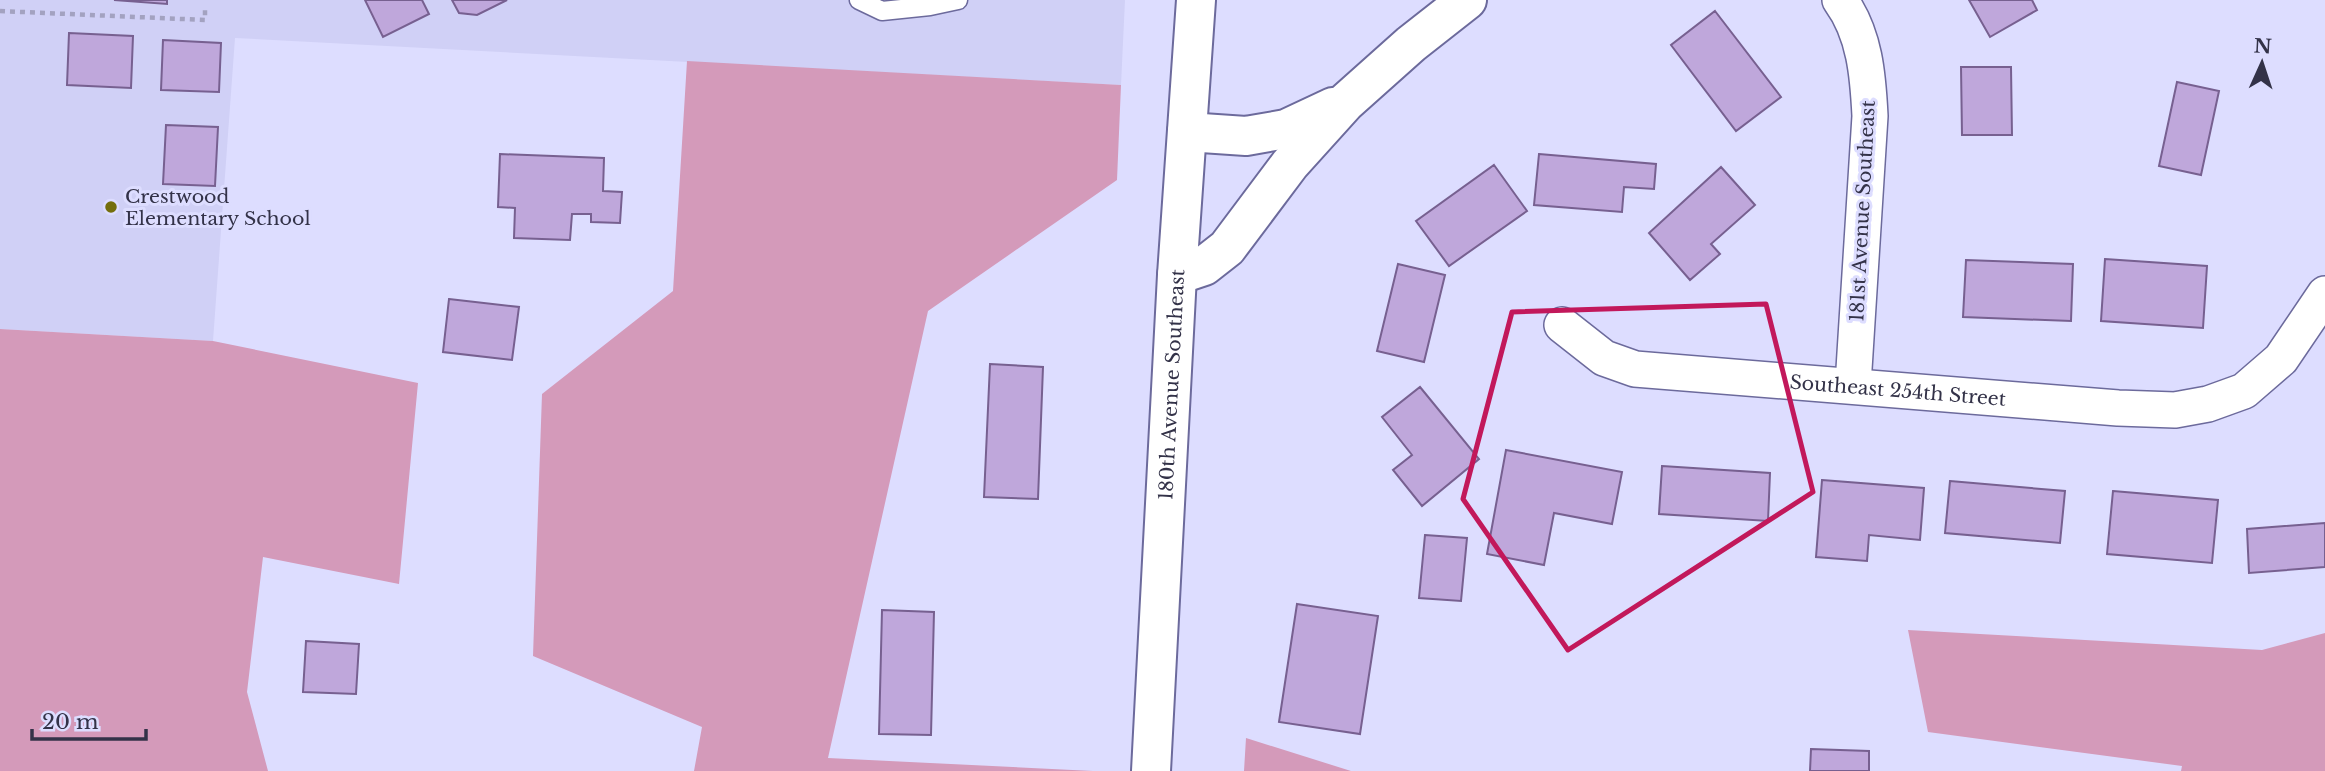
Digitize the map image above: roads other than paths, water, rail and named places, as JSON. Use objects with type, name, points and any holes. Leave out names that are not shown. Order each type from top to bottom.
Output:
[{"type":"street","name":"180th Avenue Southeast","points":[[1151,771],[1177,275],[1195,0]]},
{"type":"street","points":[[1177,275],[1204,266],[1227,248],[1290,164],[1346,102],[1410,44],[1468,0]]},
{"type":"street","name":"181st Avenue Southeast","points":[[1840,0],[1861,43],[1868,80],[1870,116],[1853,385]]},
{"type":"street","points":[[1187,132],[1246,136],[1286,129],[1346,102]]},
{"type":"street","name":"Southeast 254th Street","points":[[1562,325],[1604,358],[1636,369],[2118,408],[2175,410],[2207,404],[2244,391],[2281,359],[2325,294]]},
{"type":"lane","points":[[859,0],[882,12],[958,0]]},
{"type":"place","name":"Crestwood Elementary School","points":[[111,207]]}]
